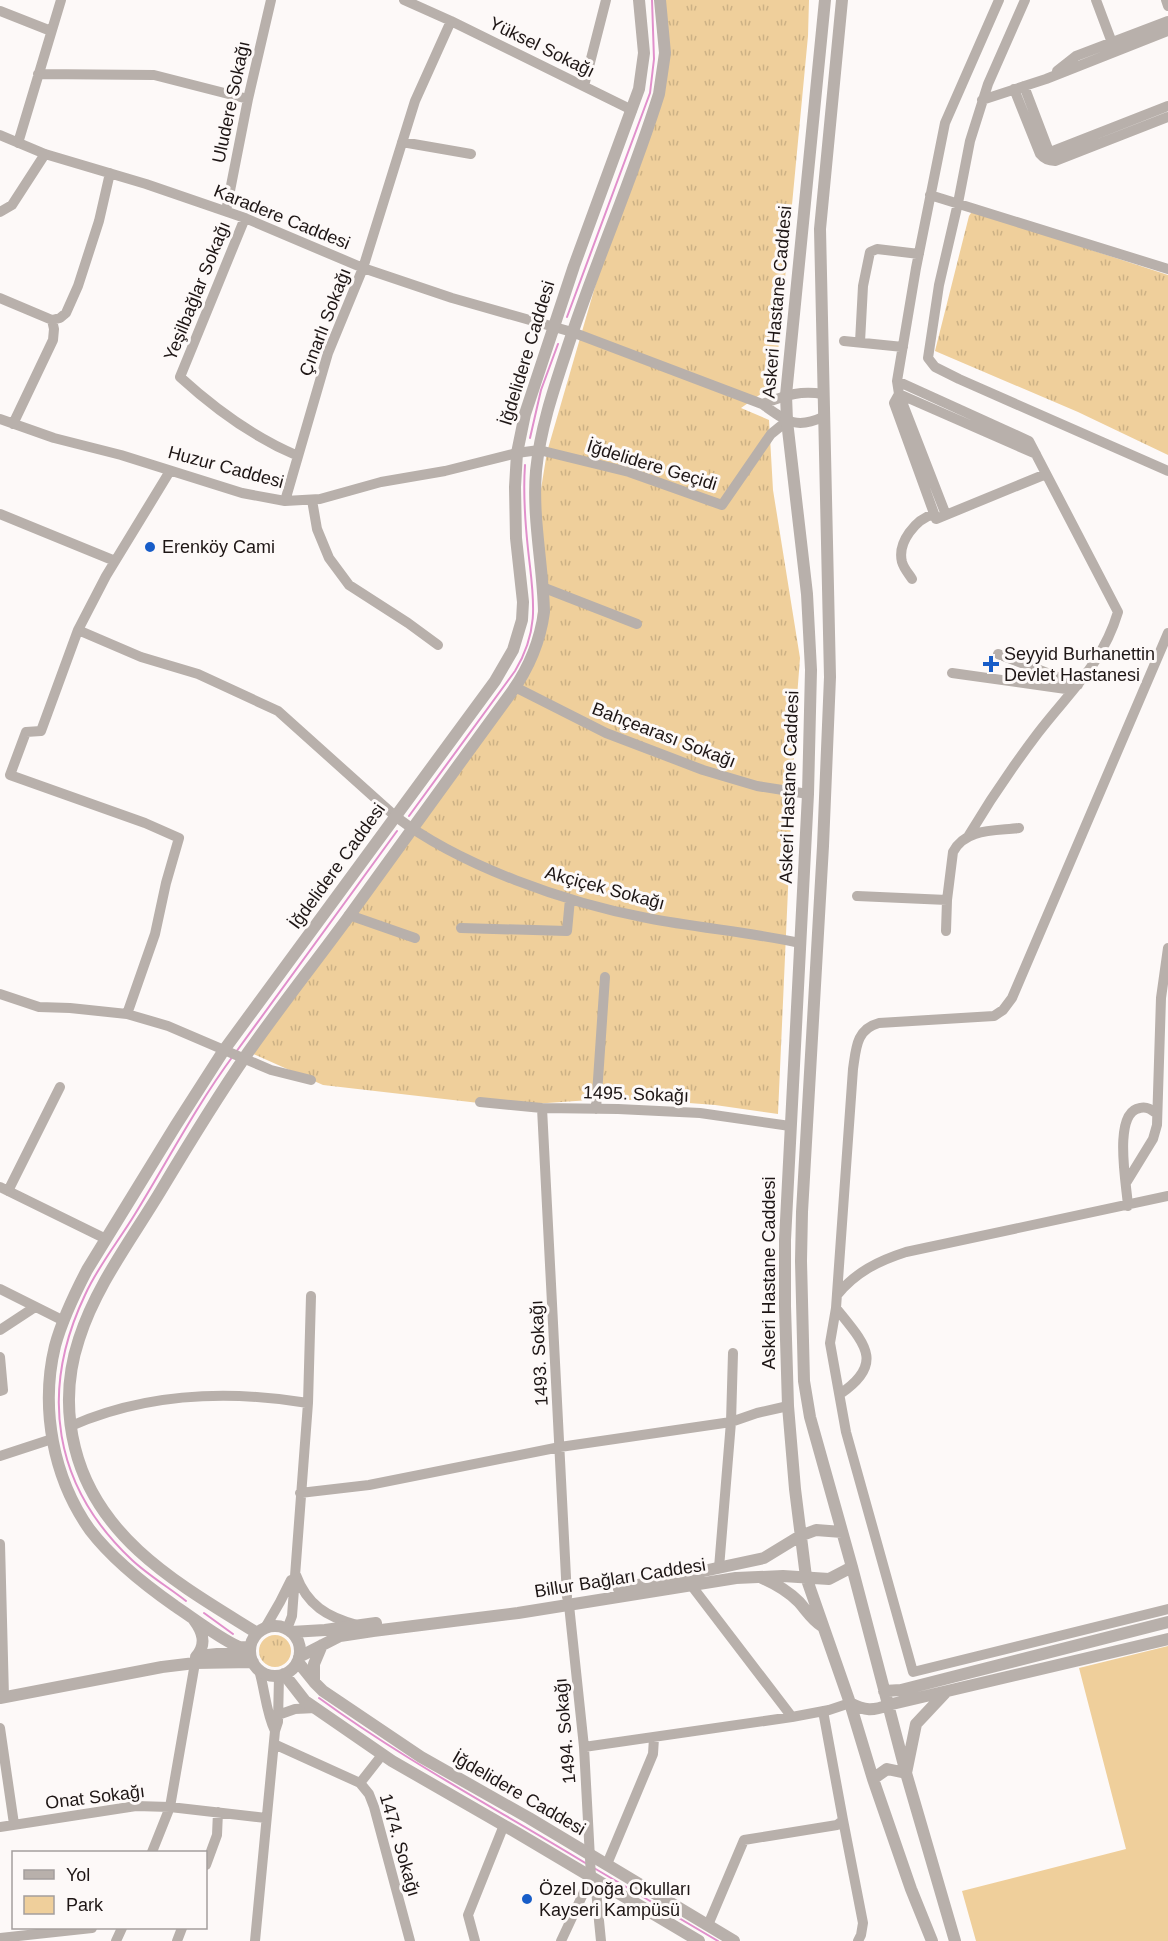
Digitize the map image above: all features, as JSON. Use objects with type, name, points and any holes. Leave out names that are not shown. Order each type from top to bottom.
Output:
[{"type":"street","points":[[18,142],[61,0]]},
{"type":"street","name":"Uludere Sokağı","points":[[226,211],[248,99],[271,0]]},
{"type":"street","name":"Yüksel Sokağı","points":[[404,0],[452,21],[632,110]]},
{"type":"street","points":[[584,86],[606,0]]},
{"type":"street","name":"İğdelidere Caddesi","points":[[253,1658],[178,1608],[134,1574],[90,1530],[67,1488],[52,1439],[49,1404],[50,1376],[55,1347],[64,1320],[87,1270],[224,1050],[502,671],[517,640],[523,611],[514,500],[517,453],[530,395],[553,326],[639,89],[644,64],[644,42],[639,0]]},
{"type":"street","name":"İğdelidere Caddesi","points":[[261,1631],[177,1582],[123,1536],[107,1517],[86,1480],[76,1450],[71,1426],[69,1397],[72,1365],[79,1338],[97,1295],[244,1058],[515,687],[532,658],[544,612],[535,500],[539,450],[550,400],[572,332],[659,94],[665,53],[660,0]]},
{"type":"street","name":"Askeri Hastane Caddesi","points":[[825,0],[786,396],[809,618],[811,670],[808,794],[785,1240],[788,1406],[806,1577],[911,1889],[932,1941]]},
{"type":"street","name":"Askeri Hastane Caddesi","points":[[842,0],[820,229],[829,715],[802,1212],[806,1397],[842,1532]]},
{"type":"street","points":[[946,514],[899,394],[897,381],[945,123],[999,0]]},
{"type":"street","points":[[1025,0],[982,100],[967,152],[933,318],[928,355],[931,364],[959,379],[1168,471]]},
{"type":"street","points":[[1096,0],[1114,47]]},
{"type":"street","points":[[1166,0],[1168,6]]},
{"type":"street","points":[[0,11],[51,31]]},
{"type":"street","name":"Çınarlı Sokağı","points":[[285,501],[328,353],[363,268],[415,100],[452,21]]},
{"type":"street","points":[[1114,47],[1168,21]]},
{"type":"street","points":[[982,100],[1046,78],[1076,56],[1168,32]]},
{"type":"street","points":[[38,74],[154,75],[248,99]]},
{"type":"street","points":[[1019,88],[1048,149],[1053,151],[1168,106]]},
{"type":"street","points":[[1019,88],[1040,154],[1051,161],[1168,117]]},
{"type":"street","name":"Karadere Caddesi","points":[[0,135],[45,154],[226,211],[363,268],[452,298],[572,332]]},
{"type":"street","points":[[402,142],[471,154]]},
{"type":"street","points":[[0,212],[12,205],[45,154]]},
{"type":"street","points":[[0,298],[52,320],[63,316],[70,306],[93,245],[110,173]]},
{"type":"street","points":[[930,195],[1168,269]]},
{"type":"street","name":"Yeşilbağlar Sokağı","points":[[245,218],[180,377],[229,418],[281,449],[298,456]]},
{"type":"street","points":[[860,342],[863,286],[870,252],[877,249],[919,254]]},
{"type":"street","points":[[13,424],[52,340],[54,329],[52,320]]},
{"type":"street","points":[[572,332],[762,404],[787,422],[808,423],[823,417]]},
{"type":"street","points":[[844,341],[903,347]]},
{"type":"street","points":[[897,381],[1029,441],[1118,612],[1102,651],[1023,753],[969,835],[958,844],[953,852],[946,931]]},
{"type":"street","points":[[762,404],[800,392],[823,394]]},
{"type":"street","points":[[899,394],[1036,454]]},
{"type":"street","points":[[899,394],[894,403],[936,519],[1046,474]]},
{"type":"street","name":"Huzur Caddesi","points":[[0,419],[54,438],[121,455],[242,492],[285,501],[320,500],[381,482],[445,471],[517,453],[539,450]]},
{"type":"street","name":"İğdelidere Geçidi","points":[[539,450],[629,472],[722,505],[771,434],[787,422]]},
{"type":"street","points":[[127,1014],[155,934],[179,838],[144,823],[10,775],[26,732],[41,731],[78,630],[115,561],[170,471]]},
{"type":"street","points":[[312,500],[317,529],[329,558],[349,585],[438,645]]},
{"type":"street","points":[[0,514],[115,561]]},
{"type":"street","points":[[912,579],[903,564],[902,555],[905,544],[918,521],[934,514]]},
{"type":"street","points":[[542,587],[637,624]]},
{"type":"street","name":"Akçiçek Sokağı","points":[[78,630],[141,657],[198,674],[278,711],[411,829],[484,866],[570,899],[646,918],[744,932],[800,943]]},
{"type":"street","points":[[1168,633],[1012,998],[1006,1006],[994,1016],[879,1023],[866,1028],[860,1036],[854,1069],[836,1308],[830,1343],[852,1458],[913,1672],[1168,1609]]},
{"type":"street","points":[[998,654],[1075,687]]},
{"type":"street","points":[[952,673],[1075,687]]},
{"type":"street","name":"Bahçearası Sokağı","points":[[515,687],[600,730],[703,770],[749,784],[808,794]]},
{"type":"street","points":[[969,835],[1019,828]]},
{"type":"street","points":[[857,896],[947,900]]},
{"type":"street","points":[[461,928],[567,931],[570,899]]},
{"type":"street","points":[[349,915],[415,938]]},
{"type":"street","points":[[1126,1183],[1153,1139],[1157,1125],[1161,998],[1168,948]]},
{"type":"street","points":[[596,1109],[605,977]]},
{"type":"street","points":[[0,994],[39,1007],[127,1014],[168,1026],[284,1074],[311,1080]]},
{"type":"street","points":[[60,1087],[4,1189],[106,1239]]},
{"type":"street","name":"1495. Sokağı","points":[[480,1102],[542,1108],[700,1113],[790,1126]]},
{"type":"street","name":"1493. Sokağı","points":[[542,1108],[568,1601]]},
{"type":"street","points":[[1128,1206],[1123,1137],[1127,1120],[1133,1110],[1139,1108],[1151,1109],[1157,1114]]},
{"type":"street","points":[[837,1295],[862,1271],[895,1255],[1168,1196]]},
{"type":"street","points":[[0,1289],[64,1320]]},
{"type":"street","points":[[0,1544],[2,1697],[196,1660],[253,1658],[269,1675],[282,1675],[292,1669],[298,1659],[299,1643],[289,1630],[292,1616],[308,1403],[312,1296]]},
{"type":"street","points":[[0,1330],[35,1307]]},
{"type":"street","points":[[836,1308],[860,1340],[867,1362],[863,1374],[840,1394]]},
{"type":"street","points":[[718,1568],[731,1422],[733,1353]]},
{"type":"street","points":[[0,1357],[3,1389],[0,1391]]},
{"type":"street","points":[[71,1426],[120,1408],[178,1398],[247,1396],[308,1403]]},
{"type":"street","points":[[300,1493],[404,1478],[560,1448],[731,1422],[788,1406]]},
{"type":"street","points":[[0,1456],[52,1439]]},
{"type":"street","name":"Billur Bağları Caddesi","points":[[568,1601],[764,1558],[800,1536],[823,1529],[842,1532]]},
{"type":"street","points":[[842,1532],[906,1773],[955,1941]]},
{"type":"street","name":"Billur Bağları Caddesi","points":[[391,1625],[736,1578],[829,1579],[852,1567]]},
{"type":"street","points":[[294,1571],[302,1588],[320,1609],[333,1617],[358,1625]]},
{"type":"street","points":[[275,1731],[253,1658],[261,1631],[280,1602],[294,1571]]},
{"type":"street","points":[[761,1577],[789,1594],[813,1620],[822,1626]]},
{"type":"street","points":[[691,1585],[792,1717]]},
{"type":"street","points":[[178,1608],[203,1599]]},
{"type":"street","name":"1494. Sokağı","points":[[568,1601],[584,1747],[591,1867],[596,1890],[601,1941]]},
{"type":"street","points":[[152,1851],[170,1807],[196,1660],[204,1642],[198,1625],[191,1616]]},
{"type":"street","points":[[884,1691],[901,1690],[1168,1622]]},
{"type":"street","points":[[261,1631],[279,1626],[289,1630],[325,1630],[358,1625],[391,1625]]},
{"type":"street","points":[[298,1659],[340,1636],[391,1625]]},
{"type":"street","points":[[584,1747],[792,1717],[850,1703],[870,1710],[1168,1639]]},
{"type":"street","points":[[315,1683],[314,1664],[323,1644]]},
{"type":"street","name":"İğdelidere Caddesi","points":[[298,1659],[315,1683],[365,1720],[591,1867],[699,1941]]},
{"type":"street","points":[[255,1941],[282,1675]]},
{"type":"street","name":"İğdelidere Caddesi","points":[[282,1675],[305,1701],[382,1755],[430,1784],[504,1825],[591,1867],[607,1864],[734,1941]]},
{"type":"street","points":[[906,1773],[916,1724],[946,1692]]},
{"type":"street","points":[[278,1715],[295,1709],[316,1708]]},
{"type":"street","points":[[823,1711],[863,1923],[858,1941]]},
{"type":"street","points":[[0,1728],[14,1824]]},
{"type":"street","points":[[607,1864],[653,1754],[654,1738]]},
{"type":"street","name":"1474. Sokağı","points":[[274,1744],[360,1783],[369,1794],[410,1941]]},
{"type":"street","points":[[360,1783],[382,1755]]},
{"type":"street","points":[[873,1779],[887,1769],[906,1773]]},
{"type":"street","name":"Onat Sokağı","points":[[0,1827],[136,1806],[170,1807],[266,1818]]},
{"type":"street","points":[[207,1862],[217,1835],[218,1812]]},
{"type":"street","points":[[708,1925],[744,1840],[837,1825],[843,1820]]},
{"type":"street","points":[[475,1941],[468,1915],[504,1825]]},
{"type":"street","points":[[561,1941],[591,1867]]},
{"type":"street","points":[[0,1938],[84,1929]]},
{"type":"green space","points":[[662,0],[809,0],[808,36],[775,384],[741,408],[769,420],[773,490],[800,658],[778,1114],[715,1105],[650,1100],[590,1100],[505,1106],[323,1085],[251,1053],[535,655],[541,565],[541,489],[547,452],[601,266],[659,110]]},
{"type":"green space","points":[[975,212],[1168,275],[1168,455],[1078,412],[935,351],[969,216]]},
{"type":"green space","points":[[275,1635],[286,1640],[291,1651],[286,1662],[275,1667],[264,1662],[259,1651],[264,1640]]},
{"type":"green space","points":[[1168,1646],[1168,1941],[976,1941],[962,1891],[1126,1849],[1079,1668]]},
{"type":"waterway","points":[[567,317],[650,93],[654,59],[652,0]]},
{"type":"waterway","points":[[530,438],[541,390],[558,344]]},
{"type":"waterway","points":[[409,816],[515,671],[529,640],[533,597],[525,518],[525,465]]},
{"type":"waterway","points":[[236,1052],[397,831]]},
{"type":"waterway","points":[[186,1601],[132,1560],[105,1531],[85,1501],[70,1469],[62,1436],[59,1402],[62,1367],[71,1331],[90,1284],[135,1214],[194,1114],[233,1056]]},
{"type":"waterway","points":[[204,1613],[233,1634]]},
{"type":"waterway","points":[[319,1698],[417,1763],[587,1864]]},
{"type":"waterway","points":[[594,1868],[718,1941]]},
{"type":"place","name":"Erenköy Cami","points":[[150,547]]},
{"type":"place","name":"Seyyid Burhanettin Devlet Hastanesi","points":[[991,664]]},
{"type":"place","name":"Özel Doğa Okulları Kayseri Kampüsü","points":[[527,1899]]}]
